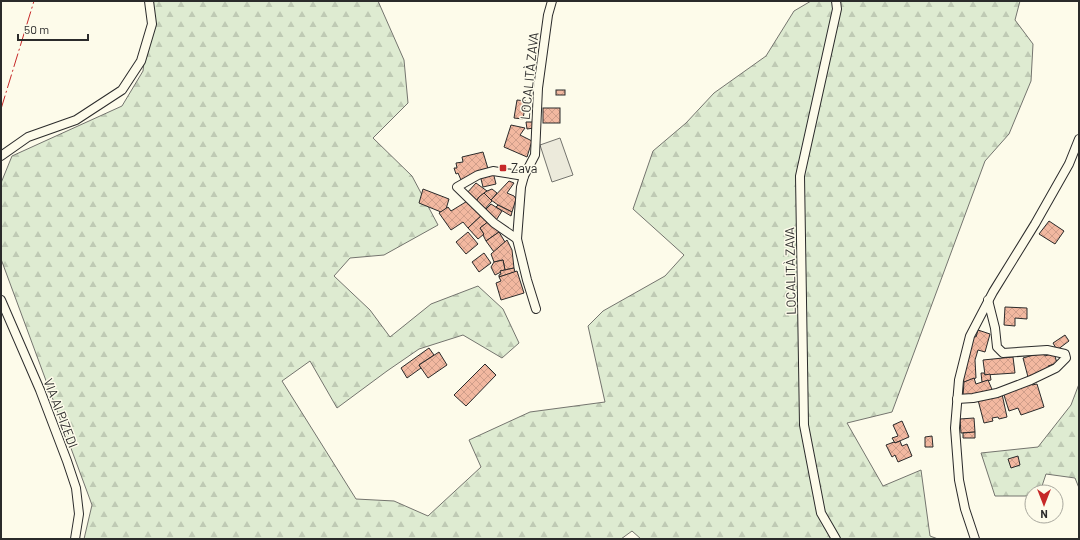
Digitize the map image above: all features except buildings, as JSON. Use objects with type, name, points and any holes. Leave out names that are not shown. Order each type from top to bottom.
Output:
[{"type":"street","points":[[1,156],[28,137],[76,120],[122,90],[141,61],[152,24],[149,1]]},
{"type":"street","name":"LOCALITÀ ZAVA","points":[[536,309],[516,239],[520,187],[535,155],[538,88],[548,15],[552,1]]},
{"type":"street","name":"LOCALITÀ ZAVA","points":[[836,1],[837,9],[800,176],[804,425],[821,513],[836,539]]},
{"type":"street","points":[[975,539],[965,509],[959,480],[955,428],[959,380],[970,336],[988,300],[1035,224],[1069,164],[1079,140]]},
{"type":"street","points":[[516,239],[494,223],[457,186],[478,175],[493,171],[524,176]]},
{"type":"street","name":"VIA AI PIZEDI","points":[[1,300],[40,390],[76,488],[79,514],[75,539]]},
{"type":"street","points":[[957,399],[972,398],[997,393],[1031,380],[1056,368],[1066,358],[1066,354],[1047,350],[1002,353],[997,347],[995,328],[988,300]]},
{"type":"green space","points":[[151,1],[378,1],[404,60],[408,103],[373,138],[412,176],[438,225],[384,255],[350,258],[334,276],[370,310],[390,337],[431,304],[478,286],[503,309],[519,343],[502,358],[463,335],[419,349],[337,408],[310,361],[282,381],[356,499],[394,501],[428,516],[481,467],[469,440],[530,412],[605,402],[588,326],[603,311],[665,276],[684,255],[633,209],[653,151],[686,123],[714,93],[766,56],[794,11],[811,1],[1020,1],[1015,20],[1033,44],[1031,81],[1009,134],[985,161],[892,412],[847,423],[883,486],[921,470],[930,536],[938,539],[641,539],[632,531],[621,539],[84,539],[92,505],[1,259],[1,183],[12,156],[122,106],[143,71]]},
{"type":"green space","points":[[1079,384],[1079,488],[1075,478],[1046,474],[1043,484],[1024,484],[1024,496],[995,496],[981,453],[1038,447],[1071,405]]},
{"type":"shaded area","points":[[560,138],[573,175],[552,182],[540,145]]},
{"type":"power","points":[[1,109],[34,1]]},
{"type":"place","name":"Zava","points":[[503,168]]}]
